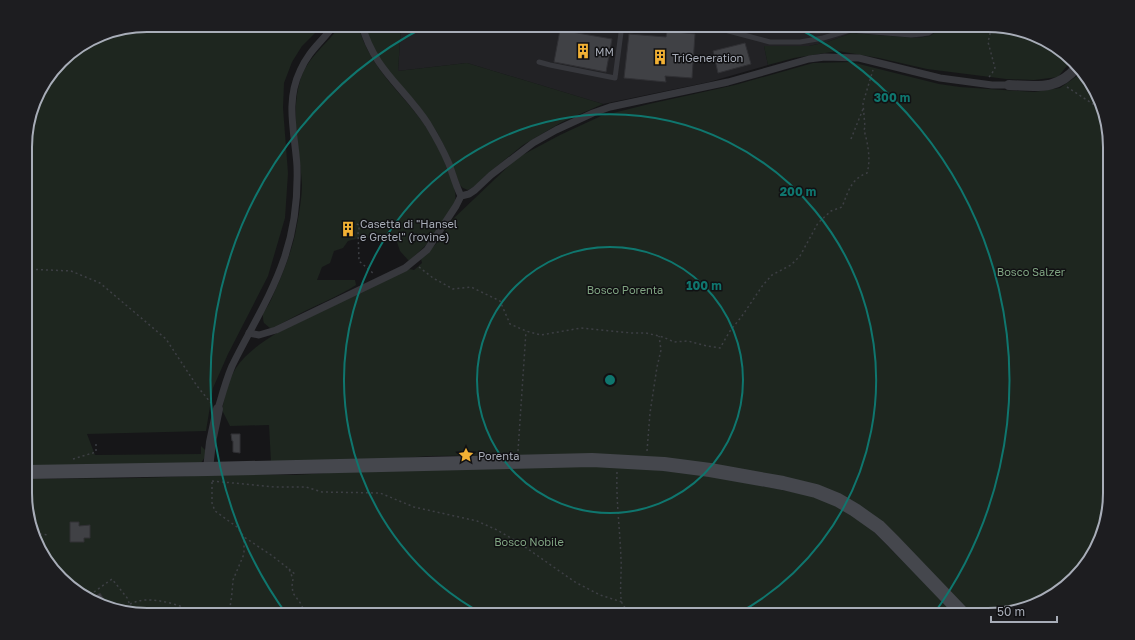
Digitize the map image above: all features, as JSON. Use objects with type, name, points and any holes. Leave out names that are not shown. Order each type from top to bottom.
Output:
[{"type":"main road","points":[[32,472],[618,461],[710,470],[783,483],[816,491],[838,500],[862,514],[879,527],[957,608]]},
{"type":"street","points":[[208,469],[211,442],[218,409],[231,368],[278,275],[284,260],[290,235],[296,195],[297,168],[291,112],[295,83],[306,58],[329,32]]},
{"type":"street","points":[[364,32],[380,65],[411,101],[436,137],[462,196]]},
{"type":"street","points":[[249,333],[259,335],[272,332],[405,268],[426,250],[462,196],[475,190],[491,175],[533,143],[575,121],[610,107],[728,82],[809,59],[825,57],[844,57],[940,78],[1009,85],[1040,86],[1056,84],[1062,82],[1074,70]]},
{"type":"lane","points":[[539,62],[615,78],[619,32]]},
{"type":"lane","points":[[732,32],[770,42],[808,41],[843,32]]},
{"type":"lane","points":[[874,32],[911,35],[929,32]]},
{"type":"path","points":[[980,83],[991,75],[994,68],[988,42],[990,32]]},
{"type":"path","points":[[413,262],[433,278],[453,289],[471,288],[500,301],[510,324],[526,331],[541,335],[581,328],[617,332],[646,333],[674,342],[688,341],[720,348],[730,331],[763,285],[772,275],[791,265],[800,256],[818,223],[831,211],[842,207],[850,187],[859,176],[866,174],[869,166],[867,140],[864,130],[863,103],[876,63]]},
{"type":"path","points":[[1062,82],[1095,106]]},
{"type":"path","points":[[851,139],[863,108]]},
{"type":"path","points":[[343,224],[350,221],[359,225],[360,231],[358,232],[357,237],[358,260],[377,276],[379,280]]},
{"type":"path","points":[[32,269],[71,271],[100,283],[166,339],[197,386],[218,409]]},
{"type":"path","points":[[517,462],[526,331]]},
{"type":"path","points":[[647,463],[648,430],[657,367],[661,350],[659,336]]},
{"type":"path","points":[[70,460],[96,452],[96,444]]},
{"type":"path","points":[[618,461],[617,487],[622,602],[627,608]]},
{"type":"path","points":[[296,575],[271,555],[244,537],[237,527],[217,513],[213,508],[212,481],[275,487],[306,487],[322,492],[380,492],[414,507],[477,521],[518,542],[575,582],[600,596],[622,602]]},
{"type":"path","points":[[40,534],[49,535]]},
{"type":"path","points":[[230,608],[233,580],[244,554],[244,537]]},
{"type":"path","points":[[289,569],[293,579],[293,593],[303,608]]},
{"type":"path","points":[[94,592],[112,579],[121,588],[130,604],[147,600],[163,602],[184,608]]},
{"type":"shaded area","points":[[401,32],[935,32],[930,36],[917,38],[852,33],[827,42],[809,46],[764,46],[768,65],[709,82],[603,104],[467,63],[398,71]]},
{"type":"green space","points":[[147,32],[316,32],[302,46],[292,62],[284,83],[283,108],[288,173],[285,218],[268,276],[228,354],[213,388],[206,431],[87,434],[95,455],[201,454],[201,446],[205,450],[205,457],[201,463],[32,466],[32,147],[36,117],[47,90],[61,71],[83,51],[110,38],[132,33]]},
{"type":"green space","points":[[335,32],[360,32],[363,41],[379,69],[419,117],[437,145],[455,190],[455,201],[432,237],[409,261],[400,251],[397,242],[389,233],[383,235],[379,241],[363,237],[348,241],[343,248],[334,251],[330,263],[322,267],[317,280],[355,280],[356,285],[273,328],[270,328],[264,323],[263,314],[283,273],[295,235],[301,203],[302,184],[296,132],[297,94],[303,72],[313,57]]},
{"type":"green space","points":[[367,32],[401,32],[398,71],[467,63],[603,104],[562,122],[523,145],[485,176],[477,185],[468,190],[460,185],[437,132],[416,102],[389,73],[369,40]]},
{"type":"green space","points":[[935,32],[988,32],[1018,36],[1045,47],[1068,65],[1058,77],[1034,80],[1006,79],[927,69],[879,58],[838,51],[794,58],[768,65],[764,46],[809,46],[827,42],[852,33],[917,38],[930,36]]},
{"type":"green space","points":[[851,62],[939,84],[960,87],[1034,92],[1060,88],[1078,75],[1091,96],[1097,110],[1103,140],[1103,500],[1097,530],[1084,557],[1064,579],[1052,589],[1025,602],[1010,606],[995,608],[965,608],[892,532],[829,490],[553,455],[428,456],[392,459],[271,462],[269,425],[230,426],[222,410],[226,394],[233,373],[249,353],[275,334],[409,269],[414,270],[422,263],[421,259],[436,244],[453,219],[517,158],[560,135],[601,116],[735,85],[813,63]]},
{"type":"green space","name":"Bosco Nobile","points":[[614,466],[707,475],[808,495],[833,504],[868,526],[949,608],[132,607],[117,604],[90,593],[83,589],[61,569],[51,557],[44,544],[38,530],[33,508],[32,479],[141,478],[244,474],[295,475],[376,470]]},
{"type":"building","name":"MM","points":[[560,32],[572,32],[612,39],[606,72],[554,62]]},
{"type":"building","name":"TriGeneration","points":[[667,32],[695,34],[692,78],[665,76],[666,82],[624,78],[629,34],[666,37]]},
{"type":"building","points":[[745,43],[751,64],[718,73],[713,51]]},
{"type":"building","points":[[231,434],[240,434],[240,453],[233,452],[233,441]]},
{"type":"building","points":[[70,522],[79,522],[79,526],[90,525],[90,538],[84,538],[84,542],[70,542]]},
{"type":"building","points":[[100,593],[104,599],[103,599],[96,596]]},
{"type":"place","name":"MM","points":[[583,51]]},
{"type":"place","name":"TriGeneration","points":[[660,57]]},
{"type":"place","name":"Casetta di \"Hansel e Gretel\" (rovine)","points":[[348,229]]},
{"type":"place","name":"Porenta","points":[[466,455]]},
{"type":"park label","name":"Bosco Salzer","points":[[1031,271]]},
{"type":"park label","name":"Bosco Porenta","points":[[625,289]]}]
